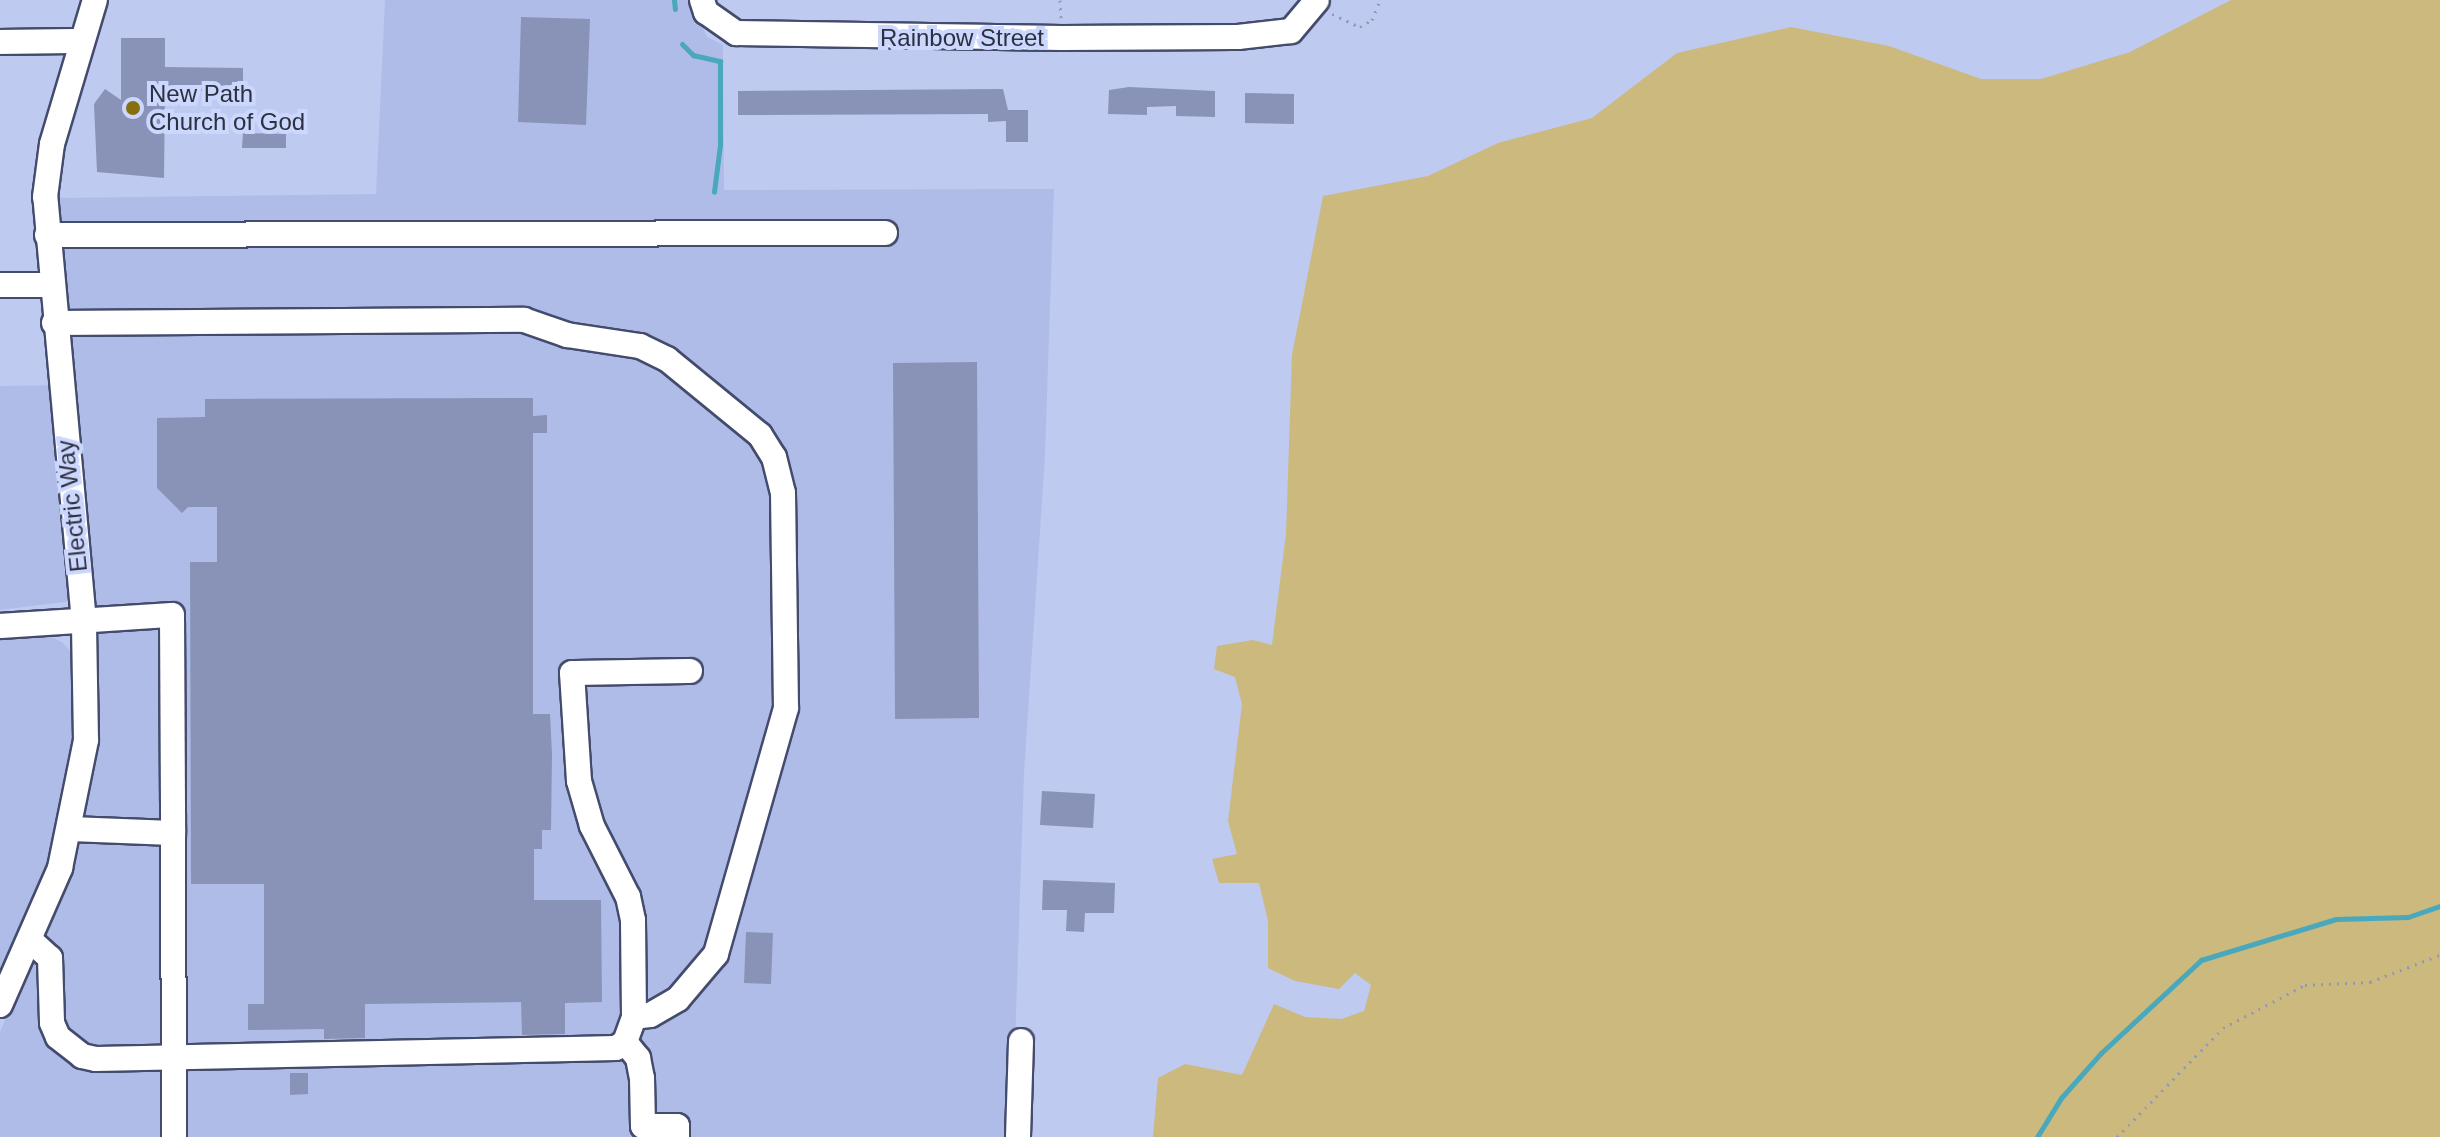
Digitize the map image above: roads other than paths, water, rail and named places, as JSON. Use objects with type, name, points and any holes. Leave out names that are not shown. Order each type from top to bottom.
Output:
[{"type":"street","name":"Electric Way","points":[[0,1005],[60,868],[86,740],[84,622],[47,235],[48,167],[95,0]]},
{"type":"street","name":"Rainbow Street","points":[[702,0],[706,12],[736,33],[750,34],[1238,37],[1291,31],[1323,6]]},
{"type":"street","points":[[0,42],[81,41]]},
{"type":"street","points":[[47,235],[885,233]]},
{"type":"street","points":[[0,285],[50,285]]},
{"type":"street","points":[[54,323],[524,320],[567,335],[640,346],[667,359],[760,435],[774,457],[783,493],[786,708],[716,954],[678,999],[650,1015],[634,1017]]},
{"type":"street","points":[[0,626],[172,615],[174,1137]]},
{"type":"street","points":[[30,940],[50,958],[52,1023],[69,1049],[96,1059],[601,1051],[625,1042],[634,1017],[631,908],[595,834],[579,781],[572,673],[690,671]]},
{"type":"street","points":[[70,829],[173,833]]},
{"type":"street","points":[[1018,1137],[1021,1041]]},
{"type":"street","points":[[625,1042],[638,1058],[642,1078],[643,1126],[677,1126],[677,1137]]},
{"type":"waterway","points":[[674,0],[675,9]]},
{"type":"waterway","points":[[682,44],[693,55],[720,61],[720,145],[714,192]]},
{"type":"waterway","points":[[2037,1137],[2061,1098],[2101,1053],[2201,960],[2336,919],[2408,917],[2440,906]]},
{"type":"place","name":"New Path Church of God","points":[[133,108]]}]
